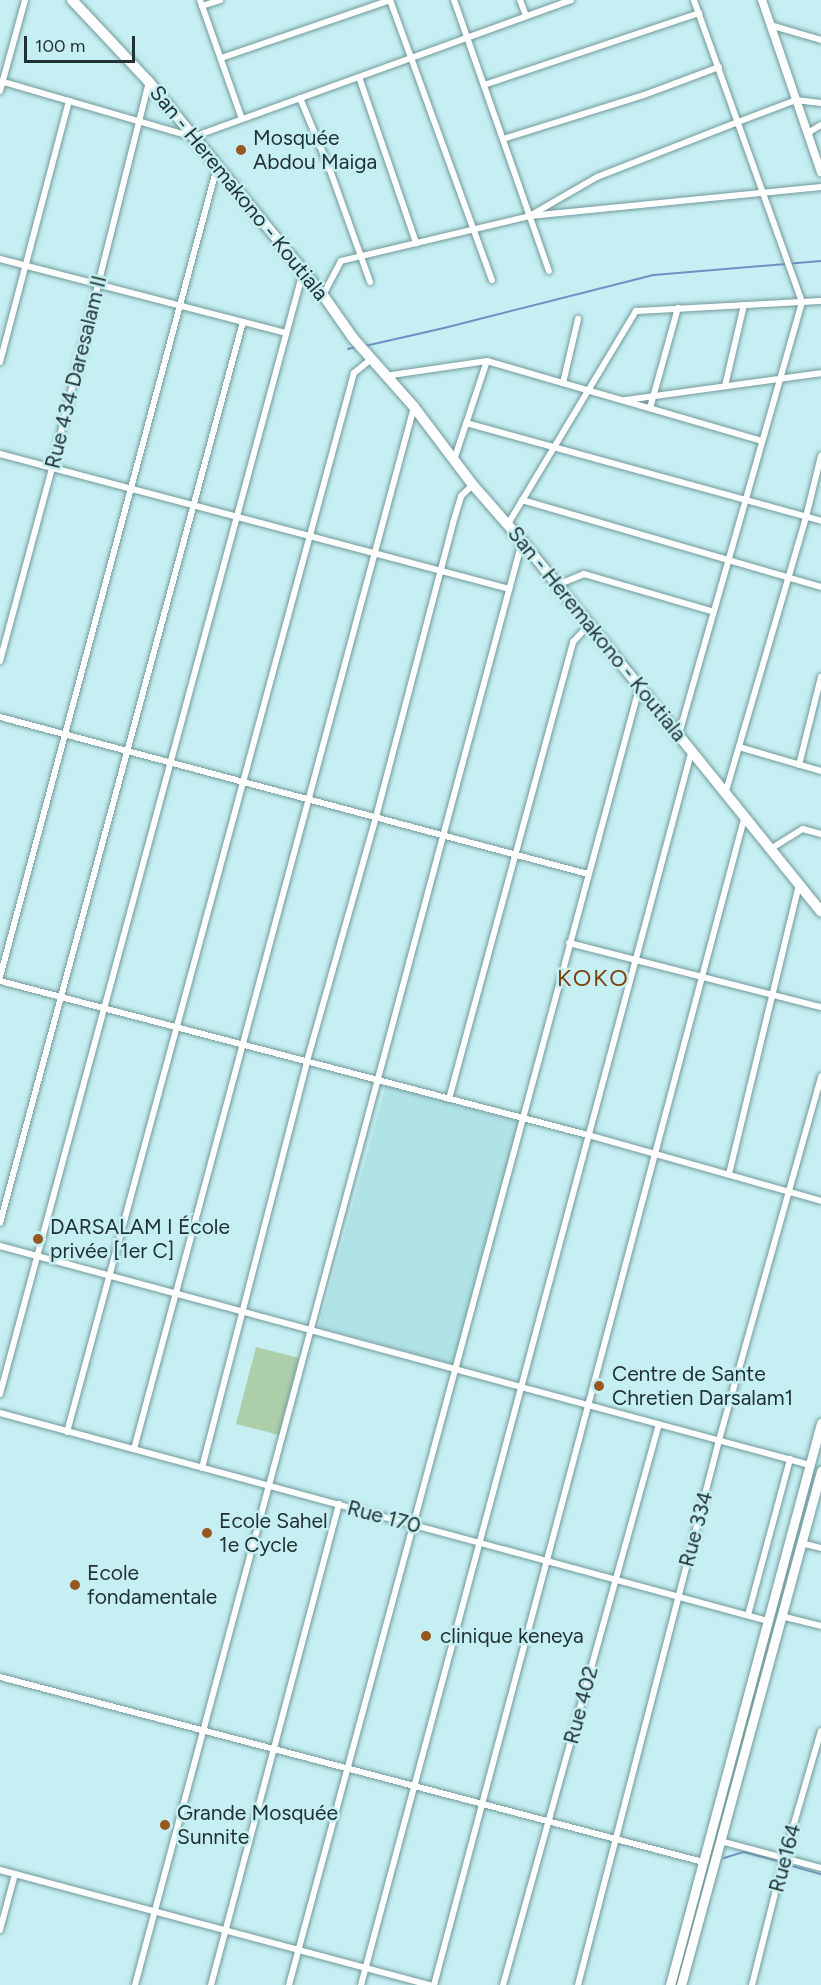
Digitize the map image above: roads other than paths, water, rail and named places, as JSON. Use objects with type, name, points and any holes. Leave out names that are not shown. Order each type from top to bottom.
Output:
[{"type":"main road","name":"San - Heremakono - Koutiala","points":[[72,0],[149,82],[323,295],[370,360],[414,407],[473,485],[508,524],[640,685],[821,911]]},
{"type":"main road","points":[[670,1985],[821,1423]]},
{"type":"main road","points":[[681,1985],[821,1471]]},
{"type":"street","points":[[0,91],[25,0]]},
{"type":"street","points":[[220,0],[201,3],[243,119]]},
{"type":"street","points":[[221,58],[390,0],[492,280]]},
{"type":"street","points":[[454,0],[549,271]]},
{"type":"street","points":[[520,0],[526,16]]},
{"type":"street","points":[[1,82],[193,137],[571,0]]},
{"type":"street","points":[[679,734],[802,302],[694,0]]},
{"type":"street","points":[[762,0],[821,172]]},
{"type":"street","points":[[484,85],[699,13]]},
{"type":"street","points":[[770,25],[821,40]]},
{"type":"street","points":[[503,139],[644,95],[718,67]]},
{"type":"street","points":[[359,77],[416,243]]},
{"type":"street","name":"Rue 434 Daresalam II","points":[[0,661],[52,468],[149,82]]},
{"type":"street","points":[[300,98],[370,282]]},
{"type":"street","points":[[0,362],[69,100]]},
{"type":"street","points":[[530,216],[597,177],[738,122],[796,100],[821,103]]},
{"type":"street","points":[[808,133],[821,125]]},
{"type":"street","points":[[218,167],[0,979],[588,1135],[821,1201]]},
{"type":"street","points":[[323,295],[341,261],[530,216],[821,187]]},
{"type":"street","points":[[0,259],[286,333]]},
{"type":"street","points":[[0,1394],[303,272]]},
{"type":"street","points":[[508,524],[636,311],[821,301]]},
{"type":"street","points":[[724,386],[744,305]]},
{"type":"street","points":[[650,408],[678,308]]},
{"type":"street","points":[[563,383],[578,319]]},
{"type":"street","points":[[0,1223],[243,322]]},
{"type":"street","points":[[67,1432],[242,782],[312,538],[354,373],[370,360]]},
{"type":"street","points":[[385,376],[487,361],[762,441]]},
{"type":"street","points":[[454,460],[487,361]]},
{"type":"street","points":[[623,400],[821,373]]},
{"type":"street","points":[[134,1449],[414,407]]},
{"type":"street","points":[[466,423],[821,521]]},
{"type":"street","points":[[0,454],[509,590]]},
{"type":"street","points":[[726,791],[806,517],[821,456]]},
{"type":"street","points":[[202,1468],[307,1061],[376,817],[461,496],[473,485]]},
{"type":"street","points":[[522,500],[821,587]]},
{"type":"street","points":[[135,1985],[522,541]]},
{"type":"street","points":[[557,585],[584,574],[714,612]]},
{"type":"street","points":[[449,1099],[573,642],[589,625]]},
{"type":"street","points":[[799,765],[818,705],[821,677]]},
{"type":"street","points":[[289,1985],[640,685]]},
{"type":"street","points":[[0,717],[588,874]]},
{"type":"street","points":[[739,747],[821,771]]},
{"type":"street","points":[[361,1985],[523,1388],[588,1135],[692,750]]},
{"type":"street","points":[[0,1870],[432,1985],[483,1804],[745,815]]},
{"type":"street","points":[[772,848],[802,830],[821,834]]},
{"type":"street","points":[[729,1174],[771,993],[800,883]]},
{"type":"street","points":[[569,943],[821,1007]]},
{"type":"street","name":"Rue 334","points":[[578,1985],[719,1440],[821,1076]]},
{"type":"street","points":[[0,1246],[810,1465]]},
{"type":"street","name":"Rue 170","points":[[0,1413],[768,1621]]},
{"type":"street","name":"Rue 402","points":[[503,1985],[659,1424]]},
{"type":"street","points":[[748,1615],[790,1459]]},
{"type":"street","points":[[211,1985],[339,1504]]},
{"type":"street","points":[[801,1543],[821,1548]]},
{"type":"street","points":[[781,1616],[821,1626]]},
{"type":"street","points":[[0,1677],[703,1862]]},
{"type":"street","name":"Rue164","points":[[752,1985],[784,1858],[821,1731]]},
{"type":"street","points":[[720,1841],[821,1868]]},
{"type":"street","points":[[0,1930],[15,1874]]},
{"type":"waterway","points":[[365,346],[654,275],[821,261]]},
{"type":"waterway","points":[[348,349],[356,347]]},
{"type":"waterway","points":[[724,1858],[744,1852],[777,1861]]},
{"type":"waterway","points":[[789,1865],[821,1874]]},
{"type":"place","name":"Mosquée Abdou Maiga","points":[[241,150]]},
{"type":"place","name":"DARSALAM I École privée [1er C]","points":[[38,1239]]},
{"type":"place","name":"Centre de Sante Chretien Darsalam1","points":[[599,1386]]},
{"type":"place","name":"Ecole Sahel 1e Cycle","points":[[207,1533]]},
{"type":"place","name":"Ecole fondamentale","points":[[75,1585]]},
{"type":"place","name":"clinique keneya","points":[[426,1636]]},
{"type":"place","name":"Grande Mosquée Sunnite","points":[[165,1825]]},
{"type":"district","name":"KOKO","points":[[593,978]]}]
